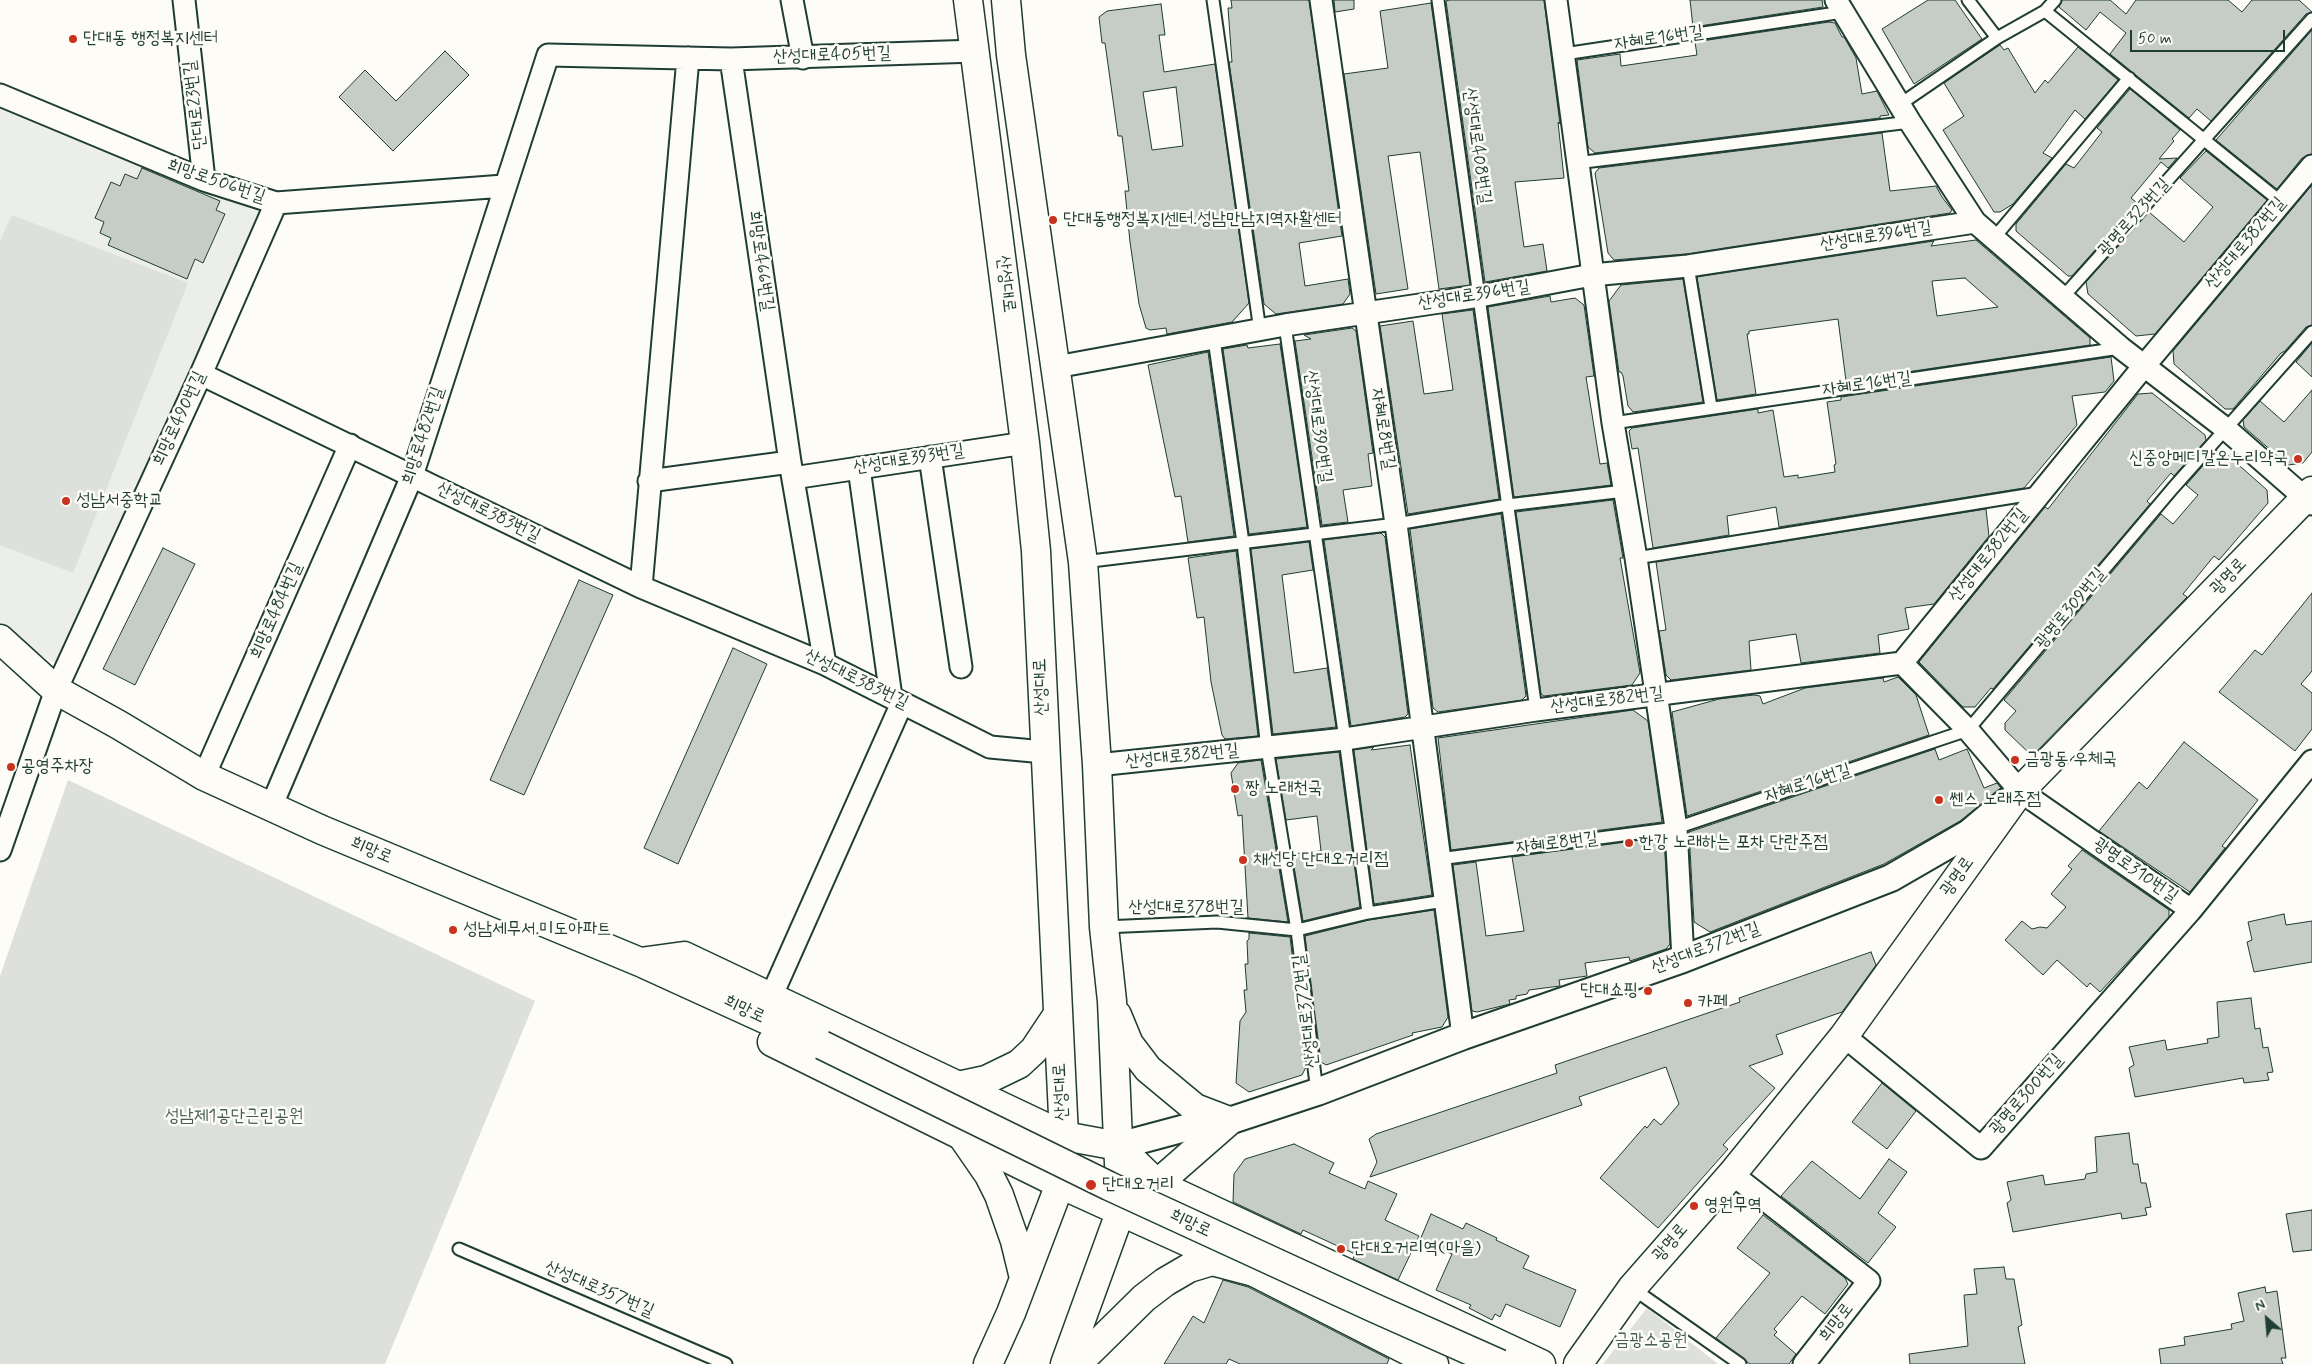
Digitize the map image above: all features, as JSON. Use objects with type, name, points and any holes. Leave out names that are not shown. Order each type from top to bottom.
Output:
[{"type":"main road","name":"산성대로","points":[[968,0],[1025,443],[1036,551],[1044,752],[1064,1136],[1060,1184],[988,1364]]},
{"type":"main road","points":[[1006,0],[1011,55],[1083,562],[1097,765],[1104,927],[1112,1001],[1121,1210],[1065,1364]]},
{"type":"main road","name":"광명로","points":[[1578,1364],[1632,1288],[1732,1174],[1844,1036],[2020,791],[2310,498]]},
{"type":"main road","name":"희망로","points":[[0,639],[56,690],[119,724],[204,776],[322,830],[640,962],[822,1045],[1118,1190],[1372,1308],[1500,1364]]},
{"type":"main road","points":[[640,962],[684,956],[1064,1136],[1118,1146],[1157,1184],[1540,1364]]},
{"type":"main road","points":[[640,962],[674,994],[1060,1184],[1121,1210],[1254,1272],[1434,1364]]},
{"type":"main road","points":[[1112,1001],[1129,1044],[1148,1069],[1195,1108],[1229,1121],[1157,1184],[1121,1210]]},
{"type":"main road","points":[[958,1086],[986,1080],[1018,1064],[1034,1050],[1058,1014]]},
{"type":"main road","points":[[962,1136],[989,1175],[999,1195],[1015,1241],[1024,1278]]},
{"type":"main road","points":[[1077,1364],[1144,1298],[1165,1282],[1189,1268],[1212,1261],[1254,1272]]},
{"type":"street","name":"단대로23번길","points":[[184,0],[204,180]]},
{"type":"street","points":[[792,0],[804,58]]},
{"type":"street","name":"자혜로8번길","points":[[1321,0],[1396,524],[1463,1036]]},
{"type":"street","points":[[1556,0],[1576,163],[1613,423],[1636,558],[1676,828],[1683,959]]},
{"type":"street","points":[[1839,6],[1904,113],[1975,222],[2121,348],[2226,429],[2310,498]]},
{"type":"street","name":"산성대로405번길","points":[[548,55],[730,59],[976,51]]},
{"type":"street","name":"희망로482번길","points":[[271,807],[412,476],[504,186],[548,55]]},
{"type":"street","points":[[641,586],[688,58]]},
{"type":"street","name":"희망로466번길","points":[[730,59],[792,470],[825,664]]},
{"type":"street","name":"희망로506번길","points":[[0,96],[204,180],[276,202],[504,186]]},
{"type":"street","name":"산성대로382번길","points":[[1097,765],[1345,739],[1536,710],[1902,663],[2144,366],[2312,166]]},
{"type":"street","name":"희망로490번길","points":[[0,850],[56,690],[201,374],[276,202]]},
{"type":"street","name":"산성대로396번길","points":[[1056,367],[1285,326],[1480,296],[1592,275],[1688,266],[1975,222]]},
{"type":"street","name":"산성대로383번길","points":[[201,374],[641,586],[825,664],[990,747],[1044,752]]},
{"type":"street","name":"산성대로393번길","points":[[792,470],[860,468],[1025,443]]},
{"type":"street","name":"희망로484번길","points":[[204,776],[350,445]]},
{"type":"street","points":[[930,457],[961,667]]},
{"type":"street","points":[[771,997],[896,700],[860,468]]},
{"type":"street","points":[[649,481],[792,470]]},
{"type":"street","points":[[1902,663],[1968,730],[2020,791]]},
{"type":"street","name":"광명로310번길","points":[[2020,791],[2191,910],[2312,760]]},
{"type":"street","name":"산성대로372번길","points":[[1118,1146],[1189,1127],[1229,1121],[1317,1092],[1463,1036],[1683,959],[1891,878],[1969,833],[2020,791]]},
{"type":"street","name":"광명로300번길","points":[[1844,1036],[1981,1148],[2191,910]]},
{"type":"street","name":"희망로","points":[[1732,1174],[1869,1281],[1804,1364]]},
{"type":"lane","points":[[1213,0],[1260,331]]},
{"type":"lane","name":"산성대로408번길","points":[[1438,0],[1480,296]]},
{"type":"lane","points":[[1968,0],[1997,38]]},
{"type":"lane","points":[[1576,163],[1904,113],[1997,38],[2045,11],[2055,0]]},
{"type":"lane","name":"자혜로16번길","points":[[1564,54],[1839,6]]},
{"type":"lane","points":[[2045,11],[2281,202]]},
{"type":"lane","name":"광명로323번길","points":[[2063,297],[2206,140],[2312,19]]},
{"type":"lane","points":[[1994,238],[2129,78]]},
{"type":"lane","points":[[1688,266],[1711,407]]},
{"type":"lane","points":[[1480,296],[1508,505]]},
{"type":"lane","name":"산성대로390번길","points":[[1285,326],[1316,534]]},
{"type":"lane","points":[[2226,429],[2312,332]]},
{"type":"lane","points":[[1214,339],[1243,543],[1267,748],[1297,930]]},
{"type":"lane","name":"자혜로16번길","points":[[1613,423],[1711,407],[2121,348]]},
{"type":"lane","name":"광명로309번길","points":[[1968,730],[2173,488],[2226,429]]},
{"type":"lane","points":[[1083,562],[1396,524],[1508,505],[1624,492]]},
{"type":"lane","points":[[1636,558],[2039,494]]},
{"type":"lane","name":"산성대로382번길","points":[[1508,505],[1536,710]]},
{"type":"lane","points":[[1316,534],[1368,913]]},
{"type":"lane","name":"자혜로16번길","points":[[1676,828],[1968,730]]},
{"type":"lane","name":"자혜로8번길","points":[[1439,860],[1676,828]]},
{"type":"lane","name":"산성대로378번길","points":[[1104,927],[1217,922],[1297,930],[1368,913],[1444,901]]},
{"type":"lane","name":"산성대로372번길","points":[[1297,930],[1317,1092]]},
{"type":"lane","name":"산성대로357번길","points":[[459,1249],[726,1364]]},
{"type":"lane","points":[[1632,1288],[1740,1364]]},
{"type":"shaded area","name":"성남서중학교","points":[[0,95],[204,180],[260,211],[61,666],[0,635]]},
{"type":"green space","points":[[12,215],[188,283],[73,573],[0,545],[0,241]]},
{"type":"green space","name":"성남제1공단근린공원","points":[[68,780],[535,1001],[385,1364],[0,1364],[0,976]]},
{"type":"green space","name":"금광소공원","points":[[1647,1308],[1718,1364],[1603,1364]]},
{"type":"building","points":[[1231,0],[1309,0],[1342,236],[1299,243],[1305,286],[1348,279],[1350,294],[1343,304],[1276,314],[1264,304],[1229,62],[1232,62],[1228,8],[1232,8]]},
{"type":"building","points":[[1334,0],[1354,0],[1354,9],[1335,12]]},
{"type":"building","points":[[1544,0],[1560,124],[1558,122],[1564,178],[1515,182],[1524,247],[1543,244],[1547,271],[1485,282],[1446,1]]},
{"type":"building","points":[[1690,0],[1822,0],[1823,7],[1693,27]]},
{"type":"building","points":[[1928,0],[1955,0],[1982,39],[1914,84],[1882,29]]},
{"type":"building","points":[[2062,0],[2110,0],[2126,14],[2136,0],[2228,0],[2242,12],[2252,0],[2299,0],[2312,12],[2306,14],[2211,121],[2197,109],[2189,118],[2110,54],[2126,33],[2100,12],[2086,30],[2059,7]]},
{"type":"building","points":[[1431,3],[1470,285],[1439,289],[1420,152],[1388,156],[1408,289],[1376,294],[1344,74],[1388,68],[1380,11]]},
{"type":"building","points":[[1161,4],[1165,35],[1159,35],[1164,72],[1215,64],[1249,303],[1232,322],[1167,334],[1166,328],[1150,330],[1146,328],[1139,304],[1130,242],[1125,191],[1129,191],[1122,136],[1118,136],[1105,43],[1102,43],[1099,17],[1107,11]],"holes":[[[1176,87],[1183,146],[1152,150],[1143,92]]]},
{"type":"building","points":[[1829,22],[1835,23],[1856,58],[1862,94],[1877,91],[1889,115],[1880,116],[1880,118],[1595,153],[1588,147],[1577,60],[1620,54],[1621,66],[1697,55],[1695,42]]},
{"type":"building","points":[[2312,30],[2312,154],[2302,158],[2277,189],[2216,140]]},
{"type":"building","points":[[2000,45],[2004,50],[2008,48],[2035,93],[2045,80],[2048,83],[2078,47],[2118,80],[2085,119],[2075,110],[2043,153],[2052,158],[2013,204],[2000,212],[1994,212],[1943,130],[1964,116],[1944,83]]},
{"type":"building","points":[[445,51],[469,75],[393,151],[339,97],[365,70],[396,101]]},
{"type":"building","points":[[2130,89],[2180,130],[2172,139],[2174,141],[2159,159],[2177,158],[2168,168],[2161,162],[2131,198],[2137,203],[2072,276],[2068,276],[2016,231],[2016,224],[2066,164],[2074,168],[2102,132],[2097,128]]},
{"type":"building","points":[[1882,133],[1890,191],[1936,186],[1952,210],[1950,213],[1686,254],[1614,260],[1608,253],[1595,173],[1599,168]]},
{"type":"building","points":[[2206,151],[2267,200],[2155,334],[2136,336],[2088,294],[2086,282],[2149,212],[2184,242],[2213,207],[2180,178]]},
{"type":"building","points":[[142,168],[220,201],[216,210],[225,214],[203,263],[195,259],[187,279],[108,245],[111,238],[100,233],[104,222],[95,218],[111,182],[120,186],[125,174],[137,179]]},
{"type":"building","points":[[2312,185],[2312,325],[2306,327],[2281,353],[2233,409],[2225,409],[2174,364],[2173,351]]},
{"type":"building","points":[[1976,240],[2090,338],[2090,345],[1846,381],[1838,319],[1749,331],[1749,334],[1747,334],[1756,394],[1717,400],[1697,277],[1934,241],[1931,246]],"holes":[[[1965,278],[1998,307],[1937,316],[1932,281]]]},
{"type":"building","points":[[1683,279],[1703,402],[1633,412],[1628,406],[1623,376],[1619,372],[1609,301],[1621,285]]},
{"type":"building","points":[[1550,296],[1551,302],[1575,298],[1584,305],[1594,376],[1586,377],[1600,464],[1607,463],[1611,485],[1514,497],[1488,307]]},
{"type":"building","points":[[1473,310],[1499,499],[1408,514],[1380,326],[1413,321],[1424,394],[1453,390],[1442,314]]},
{"type":"building","points":[[1352,328],[1356,331],[1373,453],[1368,454],[1372,486],[1343,490],[1348,522],[1322,525],[1295,341],[1311,339],[1304,335]]},
{"type":"building","points":[[2312,343],[2312,377],[2296,362]]},
{"type":"building","points":[[1280,344],[1307,527],[1249,534],[1223,349],[1247,345],[1248,348]]},
{"type":"building","points":[[1208,352],[1234,536],[1188,542],[1181,496],[1175,497],[1148,365]]},
{"type":"building","points":[[2111,357],[2114,381],[2105,392],[2072,396],[2077,425],[2024,488],[1779,527],[1776,507],[1727,516],[1729,535],[1653,548],[1638,448],[1632,449],[1629,431],[1632,428],[1758,409],[1758,413],[1773,410],[1784,477],[1798,475],[1798,478],[1835,472],[1834,465],[1836,464],[1827,402],[1841,400],[1841,397]]},
{"type":"building","points":[[2312,390],[2312,452],[2303,463],[2288,465],[2244,427],[2243,420],[2260,401],[2284,422]]},
{"type":"building","points":[[2152,393],[2205,435],[2206,440],[2174,476],[2171,473],[2147,501],[2150,504],[1993,689],[1991,688],[1975,707],[1963,707],[1919,662],[2045,507],[2048,509],[2138,394]]},
{"type":"building","points":[[2216,451],[2223,451],[2267,490],[2268,503],[2219,560],[2214,556],[2183,594],[2187,597],[2034,754],[2030,754],[2005,730],[2005,723],[2016,711],[2004,700],[2161,514],[2173,524],[2198,495],[2186,485]]},
{"type":"building","points":[[1613,500],[1623,558],[1620,558],[1640,673],[1632,685],[1544,696],[1541,694],[1516,512]]},
{"type":"building","points":[[1986,509],[1989,536],[1934,604],[1905,608],[1909,629],[1878,635],[1880,653],[1801,663],[1796,634],[1749,641],[1751,670],[1671,680],[1666,675],[1659,631],[1666,630],[1656,562]]},
{"type":"building","points":[[1501,514],[1526,696],[1522,700],[1438,712],[1433,708],[1410,529]]},
{"type":"building","points":[[1381,533],[1385,537],[1408,714],[1405,717],[1351,726],[1324,540]]},
{"type":"building","points":[[1309,542],[1313,570],[1282,575],[1294,673],[1327,668],[1336,727],[1273,734],[1251,549]]},
{"type":"building","points":[[163,548],[195,564],[135,685],[103,669]]},
{"type":"building","points":[[1236,551],[1258,736],[1225,739],[1222,735],[1211,682],[1204,617],[1197,618],[1188,558]]},
{"type":"building","points":[[579,580],[613,595],[524,795],[490,780]]},
{"type":"building","points":[[2312,593],[2312,671],[2301,684],[2312,693],[2312,729],[2295,751],[2219,692],[2255,650],[2262,655]]},
{"type":"building","points":[[733,648],[767,664],[678,864],[644,848]]},
{"type":"building","points":[[1898,677],[1916,695],[1929,735],[1687,816],[1672,712],[1719,699],[1754,695],[1760,696],[1763,704],[1805,688],[1883,678],[1884,682]]},
{"type":"building","points":[[1633,710],[1648,721],[1662,822],[1451,850],[1438,738]]},
{"type":"building","points":[[2184,742],[2258,800],[2222,846],[2225,848],[2190,892],[2099,831],[2139,782],[2147,789]]},
{"type":"building","points":[[1410,745],[1432,895],[1374,904],[1354,750],[1374,747],[1371,750]]},
{"type":"building","points":[[1935,749],[1939,760],[1967,749],[1984,788],[1997,783],[2001,788],[1960,821],[1884,864],[1710,932],[1694,922],[1689,832]]},
{"type":"building","points":[[1339,752],[1360,907],[1303,921],[1292,854],[1321,851],[1317,816],[1286,820],[1276,759]]},
{"type":"building","points":[[1261,760],[1288,922],[1248,918],[1242,815],[1238,816],[1231,773],[1238,763]]},
{"type":"building","points":[[1664,837],[1670,944],[1666,949],[1630,961],[1629,957],[1585,963],[1587,976],[1559,980],[1560,986],[1529,990],[1527,994],[1516,996],[1516,999],[1509,1000],[1510,1004],[1477,1012],[1472,1011],[1453,865],[1476,862],[1486,936],[1524,931],[1512,857]]},
{"type":"building","points":[[2082,850],[2169,910],[2169,917],[2100,992],[2090,983],[2087,987],[2057,960],[2043,975],[2005,940],[2022,921],[2032,929],[2047,928],[2066,907],[2051,894],[2072,869],[2068,866]]},
{"type":"building","points":[[1434,910],[1448,1017],[1442,1027],[1412,1033],[1413,1035],[1326,1065],[1321,1062],[1305,936],[1369,920]]},
{"type":"building","points":[[2284,914],[2286,925],[2312,921],[2312,962],[2254,972],[2247,942],[2252,940],[2248,922]]},
{"type":"building","points":[[1249,933],[1290,937],[1306,1067],[1302,1075],[1249,1092],[1236,1083],[1240,1021],[1246,1012],[1244,990],[1247,990],[1245,964],[1248,964],[1247,941]]},
{"type":"building","points":[[1871,952],[1876,965],[1842,1012],[1776,1035],[1783,1054],[1749,1066],[1775,1088],[1723,1145],[1728,1149],[1658,1228],[1600,1178],[1645,1126],[1647,1128],[1654,1119],[1661,1125],[1679,1104],[1666,1067],[1579,1097],[1582,1105],[1370,1177],[1377,1162],[1369,1139],[1376,1134],[1557,1073],[1555,1065],[1740,1002],[1739,998]]},
{"type":"building","points":[[2251,998],[2255,1029],[2260,1028],[2263,1048],[2268,1047],[2273,1072],[2267,1073],[2269,1080],[2244,1083],[2243,1078],[2135,1097],[2129,1068],[2134,1065],[2129,1047],[2165,1040],[2167,1050],[2208,1043],[2207,1039],[2219,1037],[2217,1002]]},
{"type":"building","points":[[1882,1083],[1916,1111],[1887,1149],[1852,1122]]},
{"type":"building","points":[[2129,1133],[2133,1164],[2138,1164],[2141,1183],[2146,1183],[2151,1207],[2145,1208],[2147,1215],[2122,1219],[2121,1213],[2013,1232],[2007,1203],[2011,1200],[2007,1182],[2043,1175],[2045,1185],[2085,1179],[2086,1174],[2097,1172],[2095,1137]]},
{"type":"building","points":[[1294,1144],[1334,1163],[1329,1173],[1365,1189],[1368,1181],[1397,1194],[1385,1220],[1419,1236],[1398,1280],[1353,1259],[1355,1254],[1303,1230],[1301,1234],[1233,1202],[1234,1174],[1245,1159]]},
{"type":"building","points":[[1889,1159],[1907,1172],[1878,1213],[1896,1227],[1868,1263],[1781,1196],[1812,1161],[1860,1199]]},
{"type":"building","points":[[2312,1210],[2312,1250],[2293,1252],[2286,1214]]},
{"type":"building","points":[[1431,1214],[1463,1229],[1466,1223],[1497,1238],[1496,1240],[1529,1256],[1523,1268],[1576,1290],[1560,1327],[1506,1304],[1500,1317],[1495,1314],[1492,1320],[1469,1308],[1471,1305],[1436,1290],[1452,1254],[1420,1240]]},
{"type":"building","points":[[1763,1215],[1845,1278],[1848,1284],[1825,1314],[1802,1296],[1774,1329],[1777,1332],[1774,1335],[1796,1354],[1789,1364],[1750,1364],[1716,1338],[1770,1273],[1737,1248]]},
{"type":"building","points":[[2004,1267],[2006,1279],[2014,1279],[2022,1325],[2018,1327],[2025,1364],[1910,1364],[1909,1354],[1968,1346],[1964,1295],[1977,1294],[1974,1269]]},
{"type":"building","points":[[1223,1280],[1248,1287],[1389,1359],[1387,1364],[1240,1364],[1229,1359],[1226,1364],[1164,1364],[1193,1316],[1204,1323]]},
{"type":"building","points":[[2265,1287],[2266,1293],[2277,1291],[2286,1358],[2281,1358],[2283,1364],[2161,1364],[2159,1349],[2185,1345],[2184,1337],[2232,1329],[2231,1324],[2244,1321],[2238,1293]]},
{"type":"place","name":"단대동 행정복지센터","points":[[73,39]]},
{"type":"place","name":"단대동행정복지센터.성남만남지역자활센터","points":[[1053,220]]},
{"type":"place","name":"신중앙메디칼온누리약국","points":[[2298,459]]},
{"type":"place","name":"성남서중학교","points":[[66,501]]},
{"type":"place","name":"금광동 우체국","points":[[2015,760]]},
{"type":"place","name":"공영주차장","points":[[11,767]]},
{"type":"place","name":"짱 노래천국","points":[[1235,789]]},
{"type":"place","name":"쎈스 노래주점","points":[[1939,800]]},
{"type":"place","name":"한강 노래하는 포차 단란주점","points":[[1629,843]]},
{"type":"place","name":"채선당 단대오거리점","points":[[1243,860]]},
{"type":"place","name":"성남세무서.미도아파트","points":[[453,930]]},
{"type":"place","name":"단대쇼핑","points":[[1648,991]]},
{"type":"place","name":"카페","points":[[1688,1003]]},
{"type":"place","name":"단대오거리","points":[[1091,1185]]},
{"type":"place","name":"영원무역","points":[[1694,1206]]},
{"type":"place","name":"단대오거리역(마을)","points":[[1341,1249]]}]
